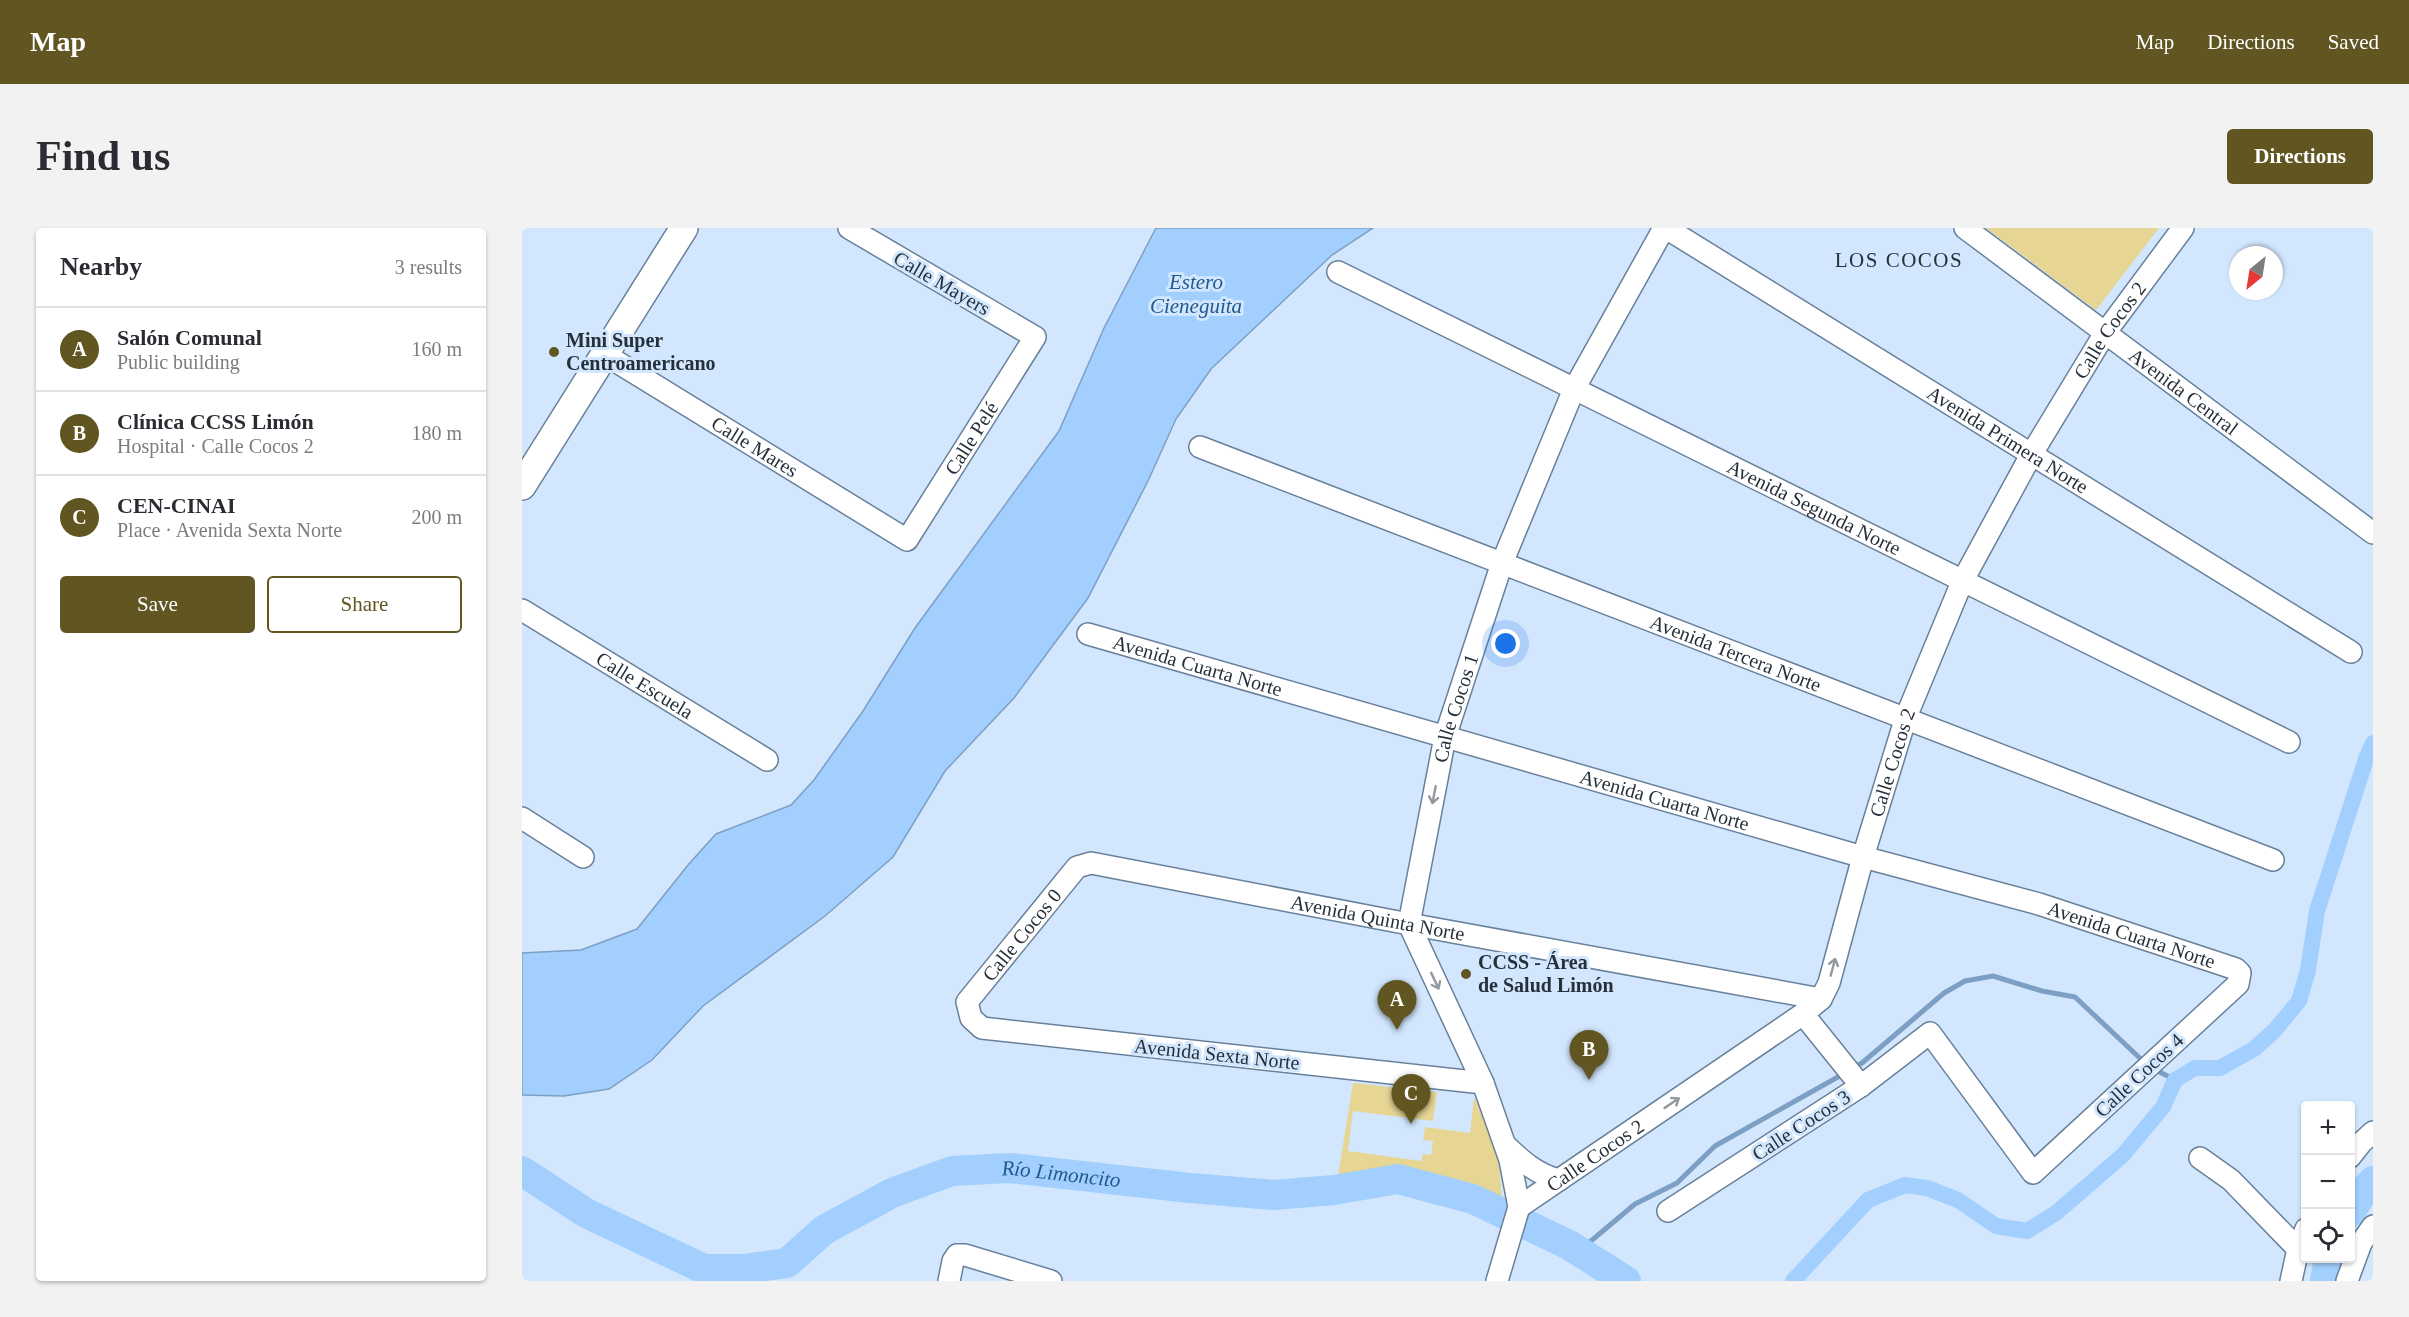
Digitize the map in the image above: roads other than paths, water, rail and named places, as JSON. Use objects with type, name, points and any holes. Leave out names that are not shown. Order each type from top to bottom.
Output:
[{"type":"main road","points":[[522,486],[684,228]]},
{"type":"street","name":"Calle Mayers","points":[[849,228],[1035,337]]},
{"type":"street","name":"Calle Cocos 1","points":[[1409,924],[1445,738],[1502,563],[1574,389],[1665,228]]},
{"type":"street","name":"Avenida Primera Norte","points":[[1665,228],[2351,652]]},
{"type":"street","name":"Avenida Central","points":[[1965,228],[2373,532]]},
{"type":"street","name":"Calle Cocos 2","points":[[1519,1206],[1803,1014],[1821,999],[1829,983],[1863,857],[1906,717],[1962,582],[2031,455],[2105,333],[2183,228]]},
{"type":"street","name":"Avenida Segunda Norte","points":[[1338,272],[2289,742]]},
{"type":"street","name":"Calle Pelé","points":[[907,540],[1035,337]]},
{"type":"street","name":"Calle Mares","points":[[604,354],[907,540]]},
{"type":"street","name":"Avenida Tercera Norte","points":[[1200,447],[2273,860]]},
{"type":"street","name":"Calle Escuela","points":[[522,610],[766,760]]},
{"type":"street","name":"Avenida Cuarta Norte","points":[[1088,634],[1863,857],[2039,904],[2236,969],[2240,973]]},
{"type":"street","points":[[522,818],[583,857]]},
{"type":"street","name":"Avenida Quinta Norte","points":[[1077,867],[1091,863],[1821,999]]},
{"type":"street","name":"Calle Cocos 0","points":[[967,1002],[1077,867]]},
{"type":"street","points":[[1409,924],[1483,1083],[1505,1145],[1519,1206],[1497,1281]]},
{"type":"street","name":"Calle Cocos 4","points":[[1930,1033],[2033,1173],[2238,984],[2240,973]]},
{"type":"street","name":"Avenida Sexta Norte","points":[[967,1002],[971,1018],[982,1028],[1483,1083]]},
{"type":"street","points":[[1803,1014],[1862,1086]]},
{"type":"street","name":"Calle Cocos 3","points":[[1668,1211],[1862,1086],[1930,1033]]},
{"type":"street","points":[[2352,1155],[2373,1132]]},
{"type":"street","points":[[1505,1145],[1526,1165],[1544,1176],[1559,1180]]},
{"type":"street","points":[[2200,1158],[2231,1180],[2298,1249]]},
{"type":"street","points":[[2347,1281],[2361,1243],[2373,1226]]},
{"type":"street","points":[[2291,1281],[2301,1242]]},
{"type":"street","points":[[949,1281],[952,1261],[957,1255],[965,1255],[1052,1281]]},
{"type":"water","name":"Estero Cieneguita","points":[[1156,228],[1373,228],[1332,255],[1211,369],[1176,419],[1148,481],[1088,598],[1014,698],[945,771],[893,857],[825,916],[703,1006],[652,1060],[609,1089],[564,1096],[522,1095],[522,953],[581,950],[637,929],[716,834],[791,805],[814,780],[863,711],[915,628],[1059,431],[1104,328]]},
{"type":"waterway","points":[[1793,1281],[1868,1200],[1905,1185],[1927,1188],[1958,1200],[1996,1226],[2027,1231],[2056,1213],[2123,1155],[2163,1107],[2175,1080],[2195,1068],[2220,1068],[2254,1049],[2274,1031],[2299,1001],[2308,970],[2317,911],[2373,743]]},
{"type":"waterway","points":[[1853,1068],[1862,1063],[1944,993],[1965,981],[1993,976],[2042,991],[2075,997],[2144,1062]]},
{"type":"waterway","points":[[2154,1069],[2175,1080]]},
{"type":"waterway","points":[[1579,1251],[1635,1204],[1677,1183],[1715,1146],[1845,1073]]},
{"type":"waterway","name":"Río Limoncito","points":[[522,1171],[586,1213],[704,1269],[743,1269],[787,1263],[824,1230],[892,1193],[952,1171],[1010,1168],[1273,1195],[1334,1190],[1398,1179],[1473,1199],[1569,1245],[1626,1281]]},
{"type":"waterway","name":"Río Limoncito","points":[[2352,1209],[2373,1181]]},
{"type":"waterway","name":"Río Limoncito","points":[[2325,1281],[2328,1263]]},
{"type":"place","name":"Mini Super Centroamericano","points":[[554,352]]},
{"type":"place","name":"CCSS - Área de Salud Limón","points":[[1466,974]]},
{"type":"place","name":"Salón Comunal","points":[[1397,1030]]},
{"type":"place","name":"Clínica CCSS Limón","points":[[1589,1080]]},
{"type":"place","name":"CEN-CINAI","points":[[1411,1124]]},
{"type":"district","name":"LOS COCOS","points":[[1899,260]]}]
